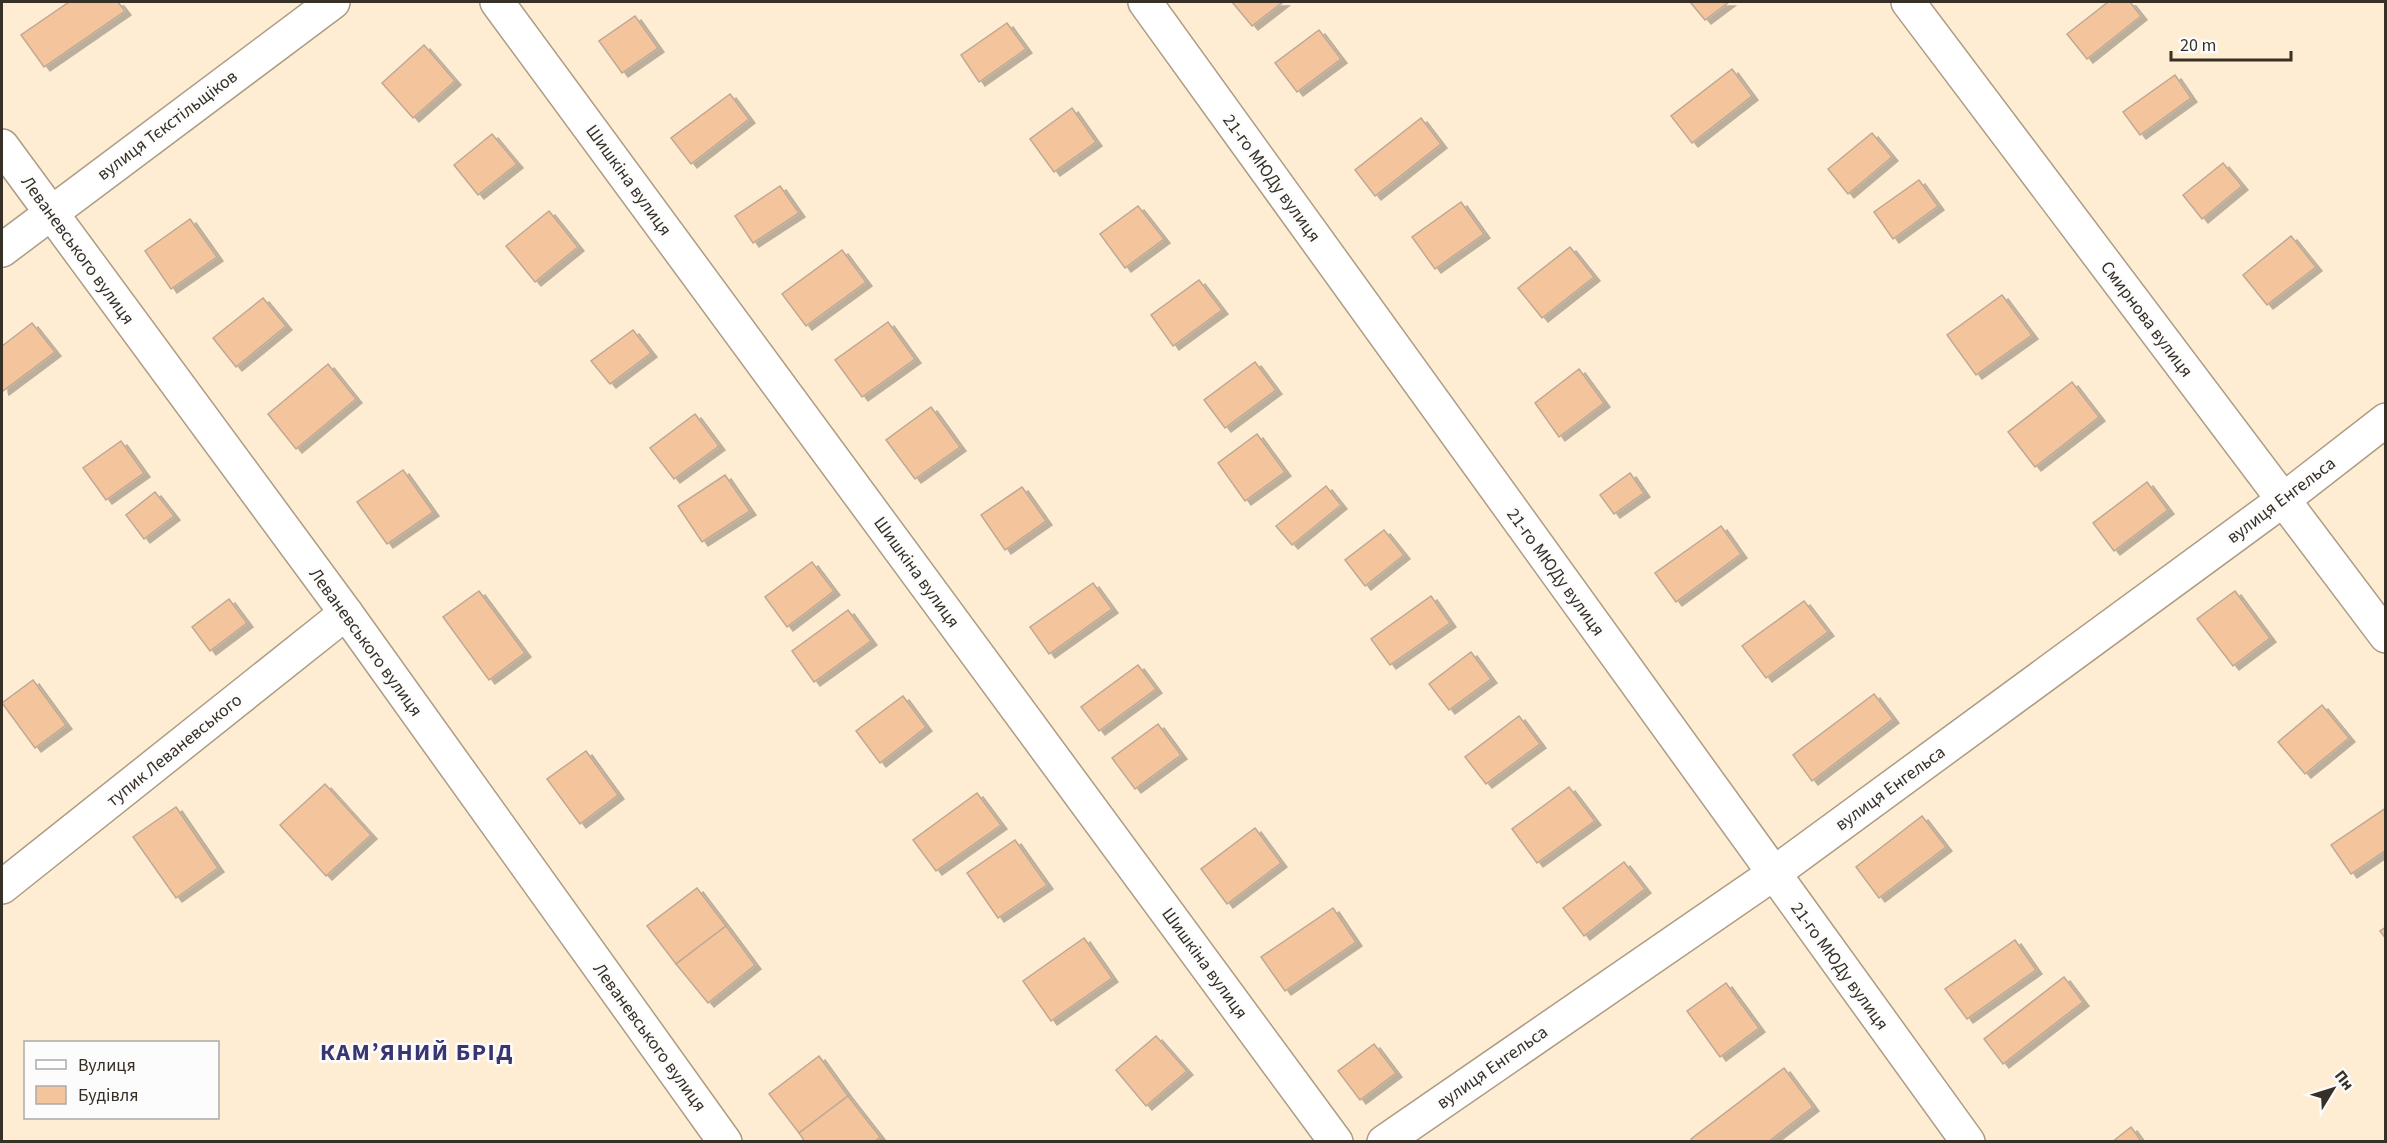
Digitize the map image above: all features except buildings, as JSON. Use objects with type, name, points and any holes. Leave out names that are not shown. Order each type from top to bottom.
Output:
[{"type":"street","name":"вулиця Тєкстільщіков","points":[[2,250],[333,2]]},
{"type":"street","name":"Шишкіна вулиця","points":[[497,2],[1336,1142]]},
{"type":"street","name":"21-го МЮДу вулиця","points":[[1144,2],[1968,1142]]},
{"type":"street","name":"Смирнова вулиця","points":[[1908,2],[2385,636]]},
{"type":"street","name":"Леваневського вулиця","points":[[2,147],[346,613],[725,1142]]},
{"type":"street","name":"вулиця Енгельса","points":[[1384,1142],[1773,874],[2283,500],[2385,420]]},
{"type":"street","name":"тупик Леваневського","points":[[2,887],[346,613]]},
{"type":"district","name":"КАМ’ЯНИЙ БРІД","points":[[417,1052]]}]
